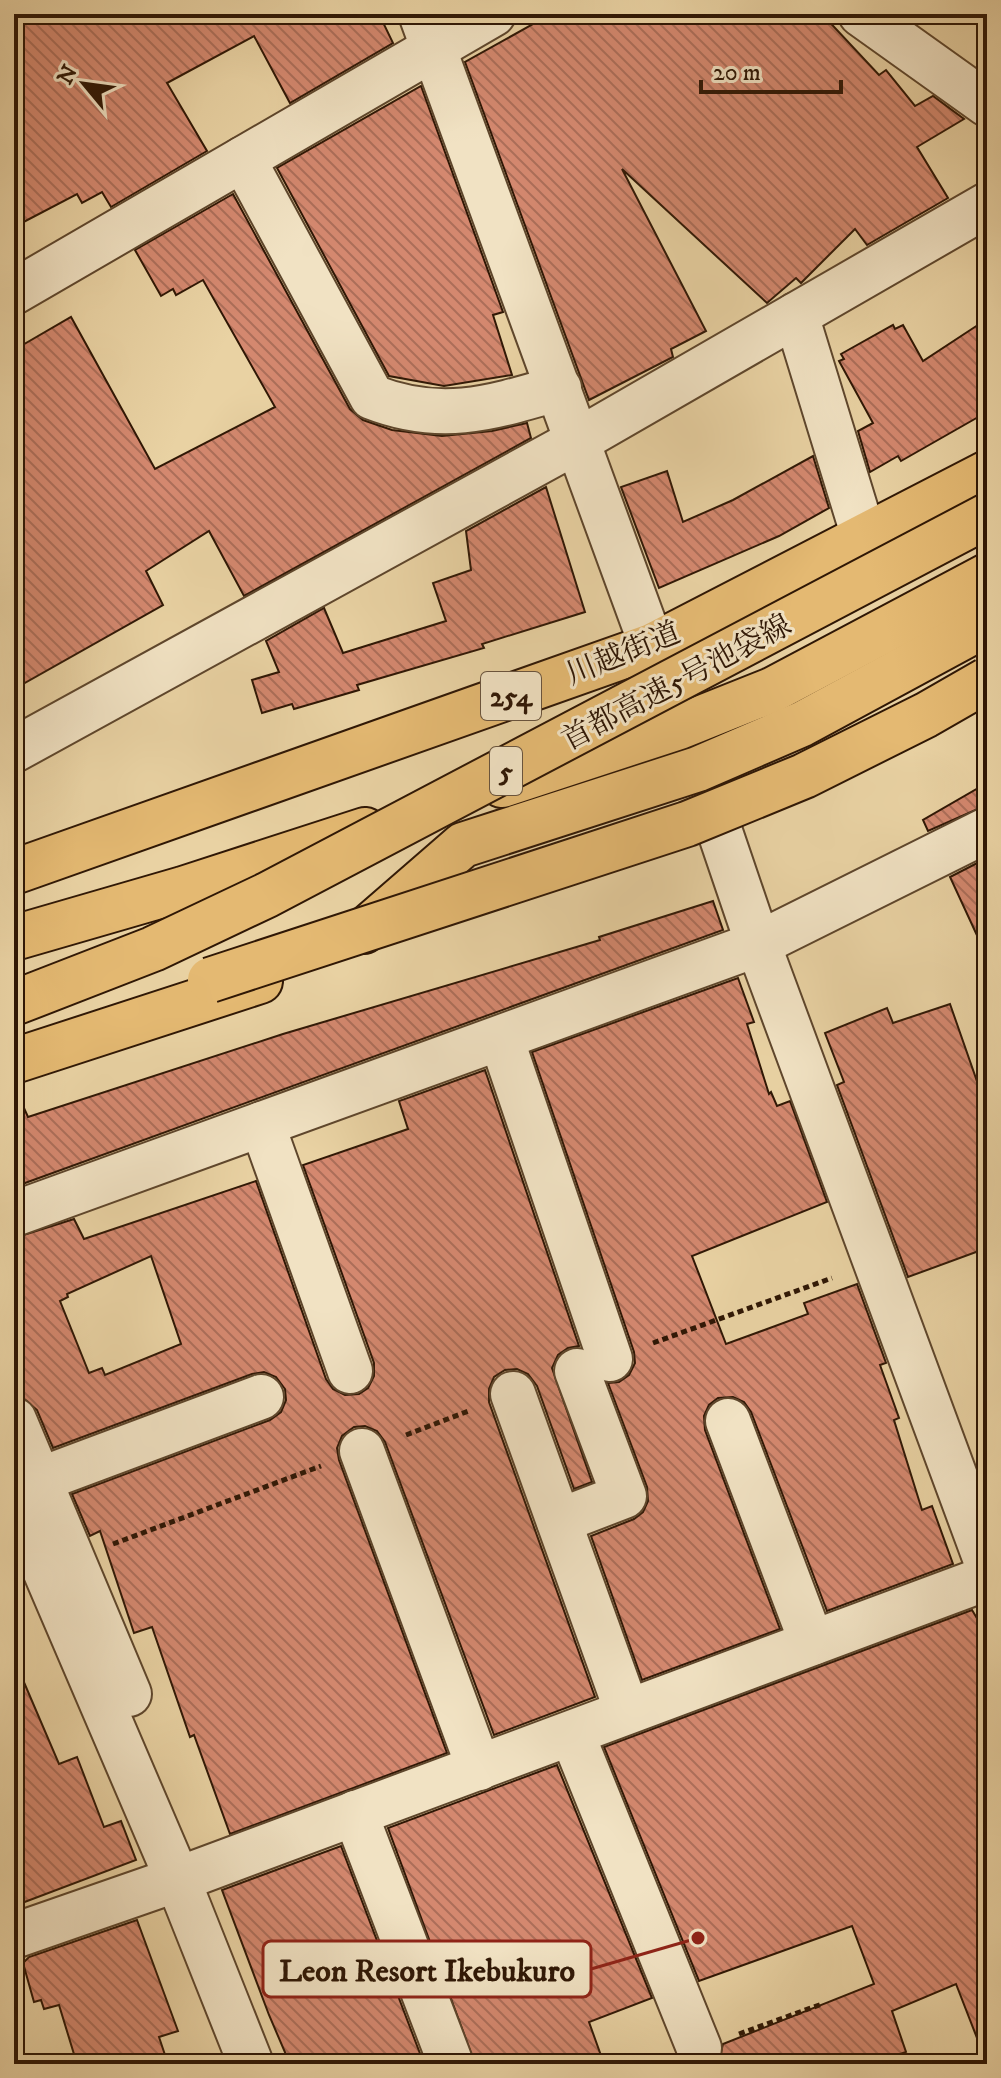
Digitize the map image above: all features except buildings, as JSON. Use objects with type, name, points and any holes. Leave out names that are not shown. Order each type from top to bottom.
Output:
[{"type":"highway","name":"川越街道","points":[[14,872],[652,646],[987,473]]},
{"type":"highway","name":"首都高速5号池袋線","points":[[14,1003],[153,949],[267,895],[987,516]]},
{"type":"highway","points":[[14,938],[183,889],[679,727],[772,690],[987,576]]},
{"type":"highway","points":[[332,958],[463,845],[698,769],[802,724],[987,624]]},
{"type":"highway","points":[[14,1042],[687,824],[804,776],[987,680]]},
{"type":"highway","points":[[14,1061],[720,832],[808,795],[987,698]]},
{"type":"street","points":[[14,292],[243,159],[428,31],[493,14]]},
{"type":"street","points":[[861,14],[987,104]]},
{"type":"street","points":[[428,31],[652,646]]},
{"type":"street","points":[[243,159],[372,397],[405,410],[481,411],[559,388]]},
{"type":"street","points":[[14,750],[579,440],[987,205]]},
{"type":"street","points":[[796,315],[864,537]]},
{"type":"street","points":[[14,1214],[758,944],[987,830]]},
{"type":"street","points":[[720,832],[758,944],[987,1563]]},
{"type":"street","points":[[501,1038],[594,1365],[624,1496],[559,1521]]},
{"type":"street","points":[[262,1124],[350,1371]]},
{"type":"street","points":[[513,1394],[627,1711]]},
{"type":"street","points":[[26,1489],[261,1397]]},
{"type":"street","points":[[14,1420],[26,1489],[188,1875]]},
{"type":"street","points":[[728,1421],[812,1643]]},
{"type":"street","points":[[362,1451],[479,1768]]},
{"type":"street","points":[[26,1489],[74,1559],[188,1875],[251,2064]]},
{"type":"street","points":[[14,1936],[572,1734],[987,1578]]},
{"type":"street","points":[[572,1734],[699,2048]]},
{"type":"street","points":[[355,1813],[451,2064]]},
{"type":"path","points":[[594,1365],[875,1262]]},
{"type":"path","points":[[74,1559],[513,1394]]},
{"type":"place","name":"Leon Resort Ikebukuro","points":[[698,1938]]}]
